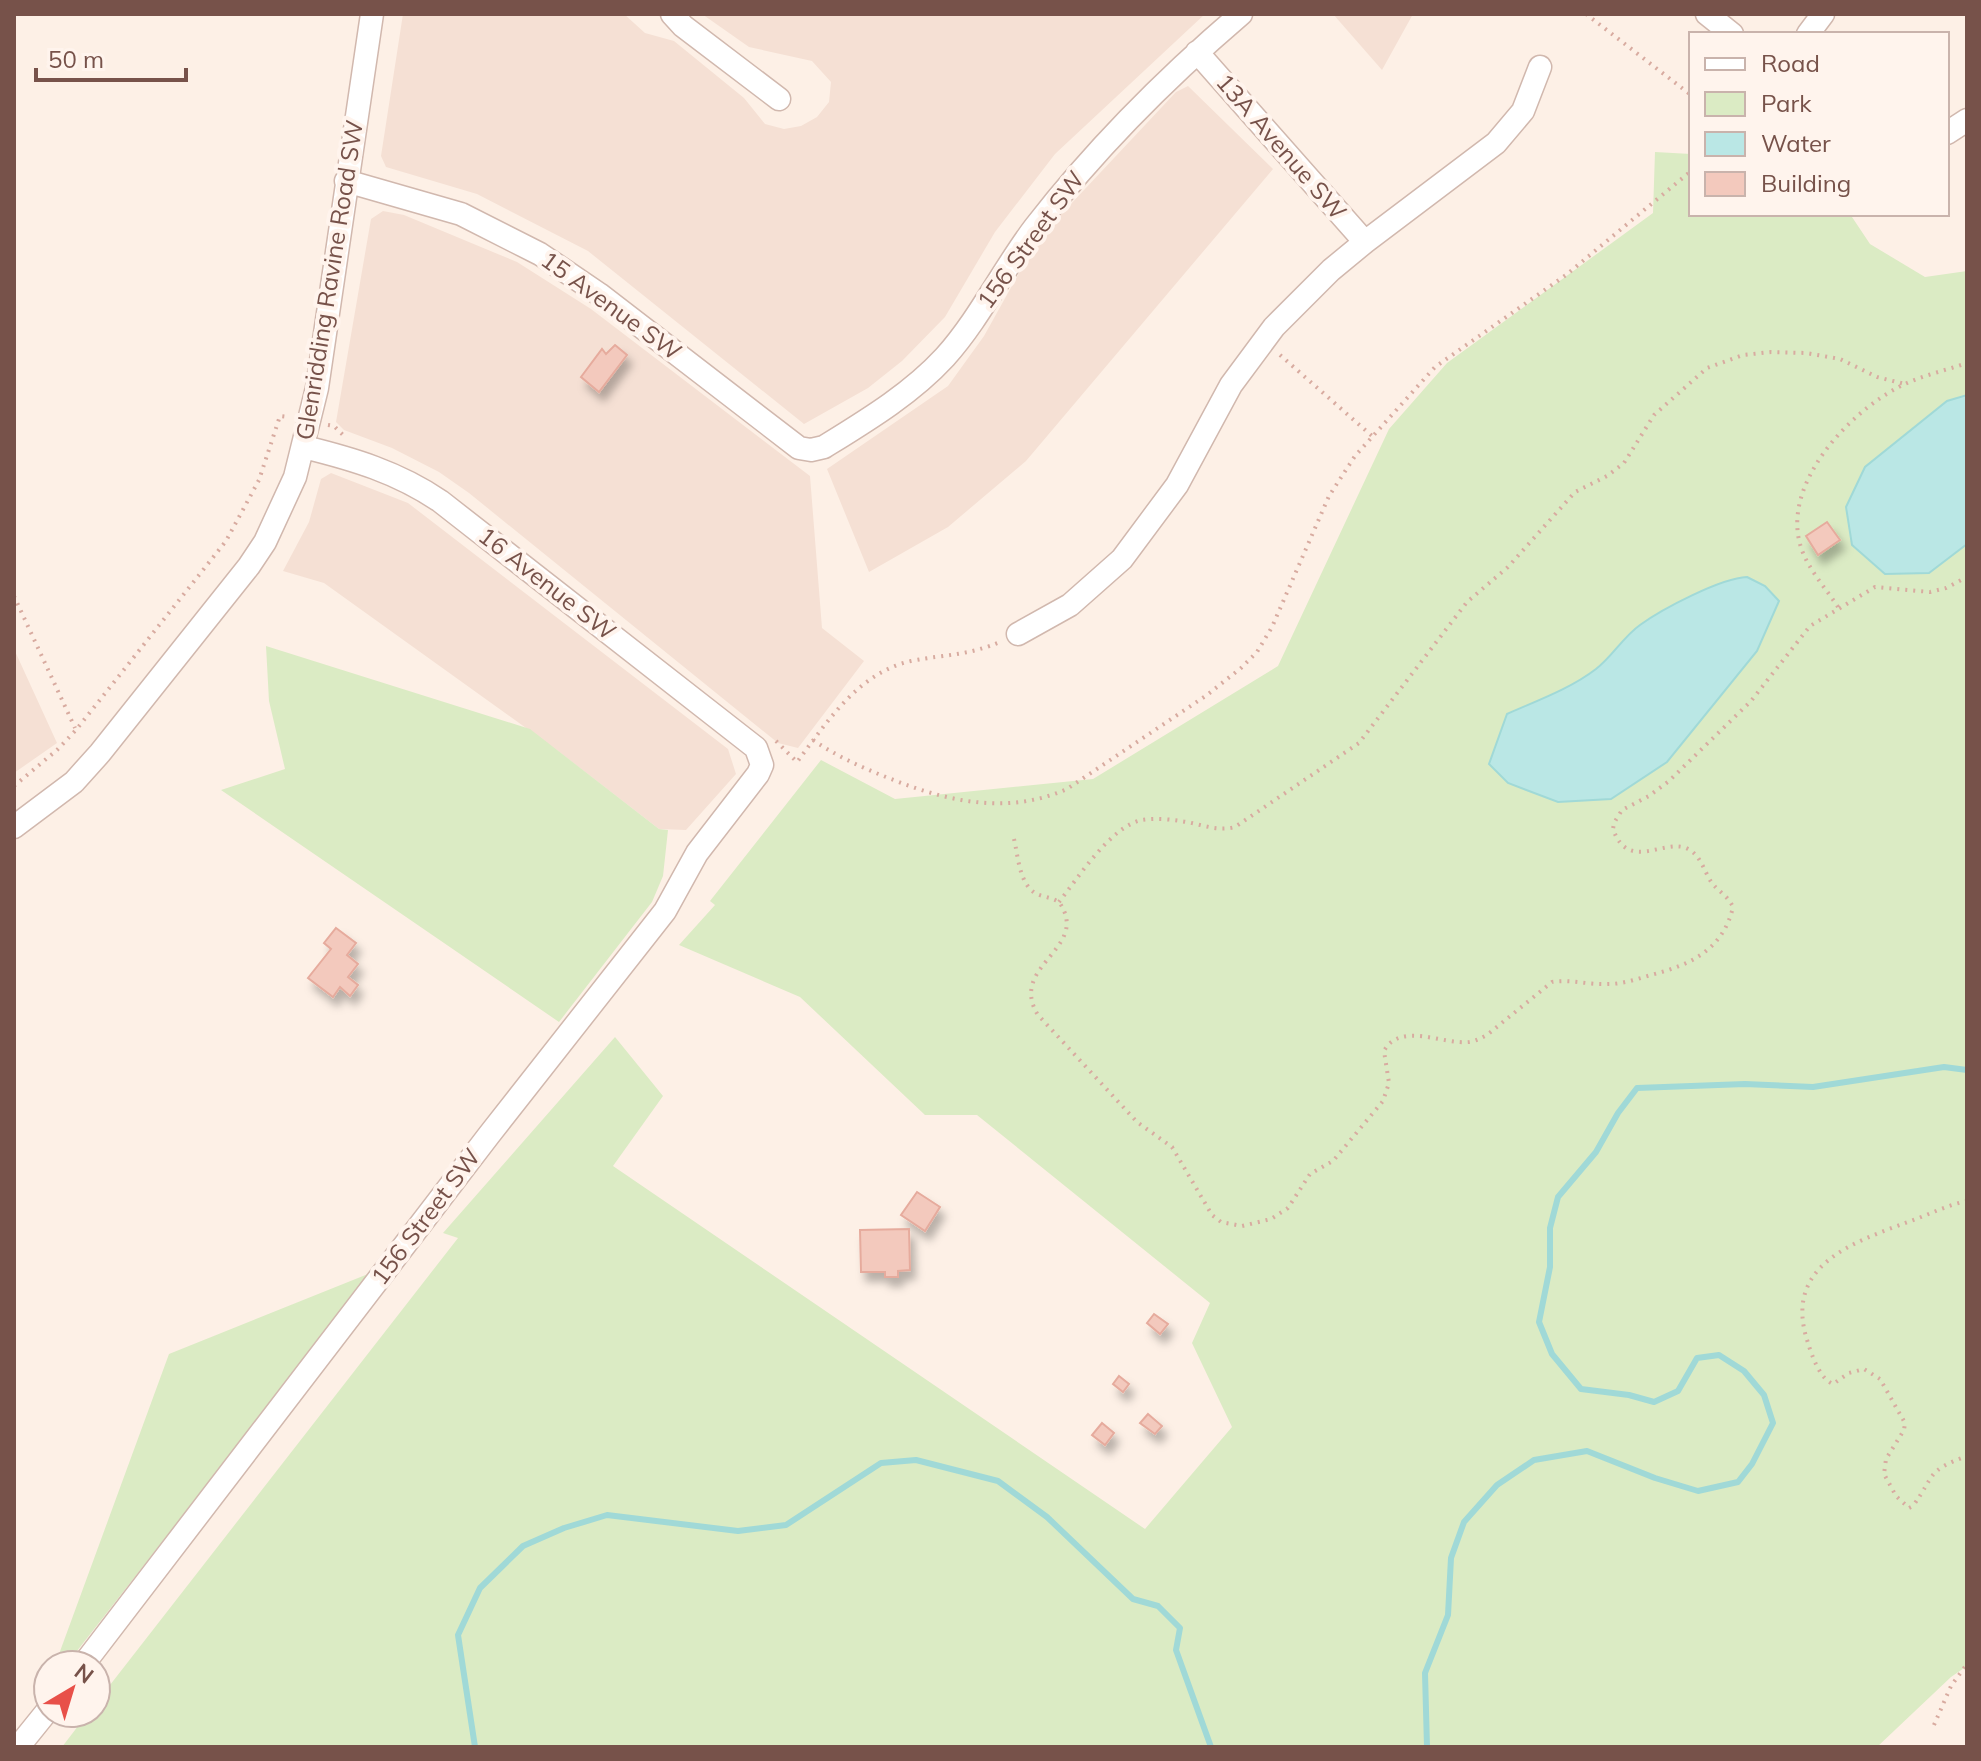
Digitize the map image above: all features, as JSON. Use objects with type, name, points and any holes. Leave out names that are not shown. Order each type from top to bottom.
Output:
[{"type":"street","name":"Glenridding Ravine Road SW","points":[[14,827],[53,800],[83,772],[249,566],[276,521],[304,447],[317,388],[372,14]]},
{"type":"street","points":[[672,14],[683,26],[779,99]]},
{"type":"street","name":"156 Street SW","points":[[811,450],[824,447],[916,386],[972,321],[1034,228],[1072,181],[1123,123],[1241,14]]},
{"type":"street","points":[[1707,14],[1730,32]]},
{"type":"street","points":[[1810,32],[1823,14]]},
{"type":"street","name":"13A Avenue SW","points":[[1197,52],[1365,242]]},
{"type":"street","points":[[1018,634],[1070,605],[1122,559],[1177,485],[1231,385],[1263,340],[1309,291],[1365,242],[1496,143],[1523,111],[1540,67]]},
{"type":"street","points":[[1949,132],[1967,120]]},
{"type":"street","name":"15 Avenue SW","points":[[346,181],[461,214],[540,254],[599,294],[799,448],[811,450]]},
{"type":"street","name":"16 Avenue SW","points":[[304,447],[385,470],[440,501],[756,748],[762,765]]},
{"type":"street","name":"156 Street SW","points":[[95,1649],[489,1135],[665,911],[697,853],[762,765]]},
{"type":"street","points":[[23,1741],[33,1729]]},
{"type":"path","points":[[1586,14],[1689,93]]},
{"type":"path","points":[[813,740],[838,757],[952,800],[1005,804],[1042,799],[1067,789],[1207,695],[1257,652],[1272,627],[1329,496],[1355,456],[1435,367],[1566,275],[1689,173]]},
{"type":"path","points":[[1263,340],[1372,436]]},
{"type":"path","points":[[1059,902],[1097,854],[1133,824],[1159,820],[1221,829],[1235,827],[1349,752],[1369,733],[1467,602],[1508,567],[1575,492],[1607,476],[1624,463],[1654,415],[1707,368],[1743,355],[1806,353],[1840,359],[1877,377],[1905,384]]},
{"type":"path","points":[[1838,607],[1807,560],[1799,540],[1797,523],[1805,487],[1815,465],[1844,428],[1885,394],[1967,363]]},
{"type":"path","points":[[14,786],[76,730],[226,541],[259,480],[280,416]]},
{"type":"path","points":[[334,426],[343,435]]},
{"type":"path","points":[[1014,839],[1022,874],[1029,887],[1059,902],[1064,909],[1068,930],[1034,978],[1031,998],[1038,1015],[1137,1122],[1172,1147],[1212,1215],[1221,1222],[1242,1226],[1271,1219],[1294,1202],[1310,1174],[1333,1161],[1383,1101],[1389,1083],[1384,1051],[1394,1040],[1415,1036],[1453,1042],[1478,1040],[1552,982],[1605,985],[1624,982],[1674,969],[1712,947],[1726,928],[1733,907],[1727,896],[1712,883],[1697,856],[1679,846],[1652,852],[1634,850],[1620,842],[1615,835],[1614,823],[1622,810],[1669,781],[1757,694],[1810,626],[1838,607],[1875,587],[1930,592],[1967,577]]},
{"type":"path","points":[[14,596],[76,730]]},
{"type":"path","points":[[766,733],[797,762],[846,698],[892,667],[911,661],[977,652],[1018,634]]},
{"type":"path","points":[[1967,1201],[1843,1248],[1815,1273],[1803,1299],[1802,1315],[1808,1342],[1824,1378],[1833,1384],[1849,1373],[1864,1369],[1880,1379],[1903,1417],[1904,1430],[1883,1466],[1886,1482],[1909,1508],[1917,1501],[1931,1475],[1940,1467],[1967,1456]]},
{"type":"path","points":[[1934,1725],[1951,1686],[1967,1664]]},
{"type":"shaded area","points":[[403,14],[624,14],[645,33],[674,41],[744,98],[765,124],[784,129],[801,126],[817,117],[829,102],[831,82],[812,61],[749,47],[702,14],[1205,14],[1055,154],[995,232],[945,317],[902,361],[868,388],[804,424],[588,251],[477,194],[386,167],[381,156]]},
{"type":"shaded area","points":[[1333,14],[1413,14],[1382,70]]},
{"type":"shaded area","points":[[1188,86],[1273,169],[1026,461],[948,527],[869,572],[827,469],[948,386],[984,336],[1038,239],[1176,92]]},
{"type":"shaded area","points":[[383,211],[404,215],[517,262],[591,309],[810,476],[822,628],[864,661],[798,748],[778,743],[469,493],[439,472],[392,448],[344,430],[336,422],[371,219]]},
{"type":"shaded area","points":[[331,473],[408,503],[728,749],[736,774],[686,830],[659,829],[558,751],[324,583],[283,571],[309,522],[321,479]]},
{"type":"shaded area","points":[[14,649],[57,743],[14,773]]},
{"type":"green space","points":[[1655,152],[1689,154],[1689,216],[1851,216],[1870,244],[1925,277],[1967,271],[1967,1666],[1951,1677],[1877,1747],[62,1747],[76,1729],[112,1729],[112,1682],[458,1238],[443,1233],[615,1037],[663,1096],[613,1166],[1145,1529],[1232,1427],[1192,1343],[1210,1303],[977,1115],[925,1115],[800,997],[679,945],[715,905],[710,901],[821,760],[895,799],[1093,779],[1278,666],[1389,429],[1447,363],[1653,213]]},
{"type":"green space","points":[[266,646],[530,729],[659,829],[668,830],[663,876],[652,902],[559,1022],[221,790],[285,769],[269,701]]},
{"type":"green space","points":[[373,1272],[78,1649],[61,1649],[169,1354]]},
{"type":"water","points":[[1967,395],[1967,544],[1929,573],[1885,574],[1852,545],[1846,507],[1865,467],[1947,401]]},
{"type":"water","points":[[1747,577],[1765,586],[1779,601],[1757,651],[1667,762],[1611,799],[1558,802],[1508,783],[1489,764],[1507,714],[1586,676],[1602,664],[1634,630],[1662,611],[1708,588]]},
{"type":"building","points":[[615,345],[627,355],[599,392],[581,377],[602,349],[606,354]]},
{"type":"building","points":[[1827,522],[1840,540],[1818,555],[1806,536]]},
{"type":"building","points":[[336,928],[356,943],[347,955],[358,964],[348,977],[358,985],[350,996],[340,987],[333,997],[308,978],[331,949],[324,943]]},
{"type":"building","points":[[917,1192],[940,1207],[925,1231],[901,1215]]},
{"type":"building","points":[[909,1229],[910,1270],[898,1271],[898,1277],[885,1277],[885,1272],[861,1272],[860,1230]]},
{"type":"building","points":[[1154,1314],[1168,1324],[1160,1334],[1147,1323]]},
{"type":"building","points":[[1119,1376],[1129,1384],[1123,1392],[1113,1384]]},
{"type":"building","points":[[1148,1414],[1162,1426],[1155,1434],[1140,1423]]},
{"type":"building","points":[[1102,1423],[1114,1433],[1105,1445],[1092,1435]]},
{"type":"waterway","points":[[1427,1747],[1425,1673],[1448,1615],[1451,1558],[1464,1522],[1497,1485],[1534,1460],[1587,1451],[1698,1491],[1738,1482],[1752,1464],[1773,1423],[1764,1395],[1744,1371],[1719,1355],[1697,1358],[1678,1391],[1654,1402],[1629,1395],[1581,1389],[1552,1354],[1539,1322],[1550,1267],[1550,1228],[1558,1197],[1596,1152],[1618,1113],[1637,1088],[1745,1084],[1813,1087],[1944,1067],[1967,1070]]},
{"type":"waterway","points":[[475,1747],[458,1635],[480,1588],[523,1546],[564,1528],[607,1515],[738,1531],[786,1525],[881,1463],[916,1460],[998,1481],[1047,1517],[1133,1599],[1158,1606],[1180,1628],[1176,1650],[1211,1747]]}]
